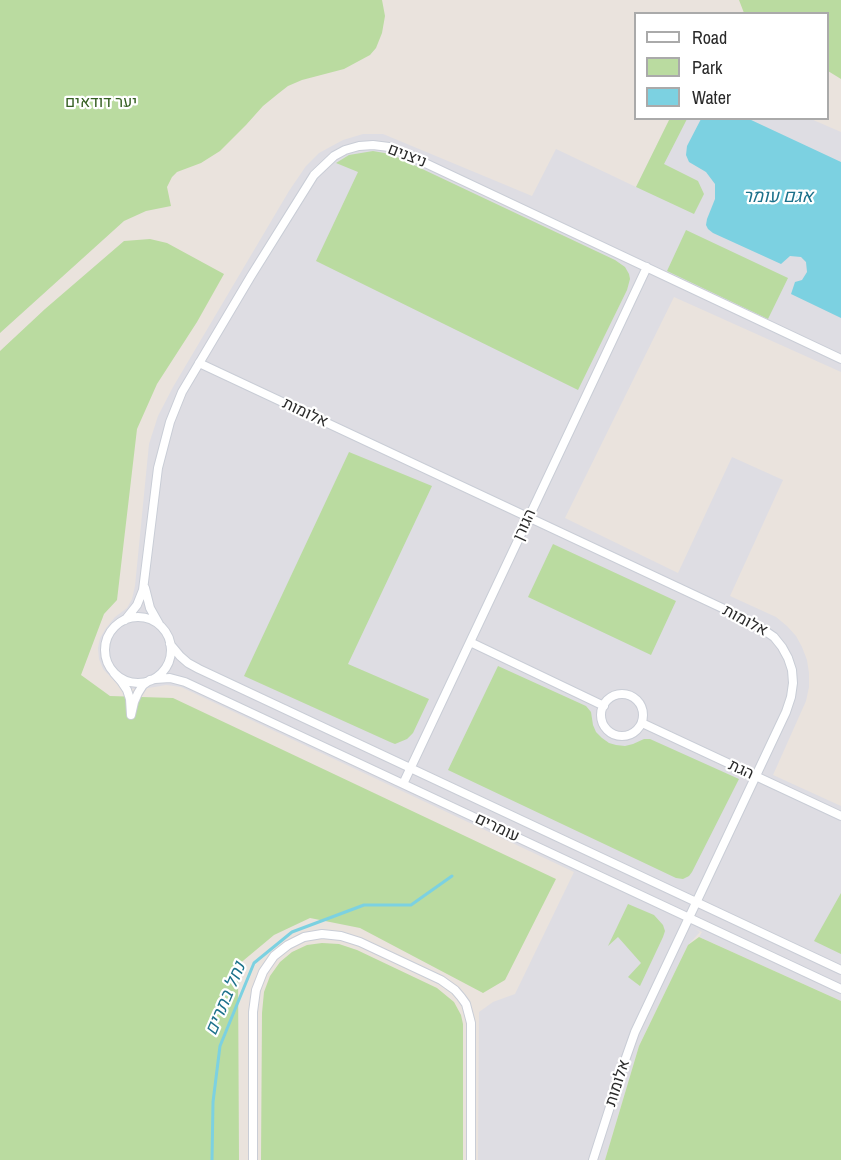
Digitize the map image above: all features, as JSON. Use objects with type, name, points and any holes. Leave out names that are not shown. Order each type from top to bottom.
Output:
[{"type":"street","name":"ניצנים","points":[[125,620],[137,606],[145,580],[153,501],[161,452],[182,392],[314,175],[334,156],[345,150],[373,145],[389,147],[406,153],[841,359]]},
{"type":"street","name":"הגורן","points":[[403,784],[647,267]]},
{"type":"street","name":"אלומות","points":[[199,363],[752,622],[774,637],[788,658],[793,683],[786,712],[631,1043],[593,1160]]},
{"type":"street","name":"ניצנים","points":[[145,580],[148,602],[161,627]]},
{"type":"street","points":[[138,617],[150,620],[161,627],[170,644],[168,663],[161,673],[143,685],[131,715],[128,694],[124,685],[105,657],[107,637],[114,627],[125,620],[138,617]]},
{"type":"street","points":[[470,642],[604,706]]},
{"type":"street","name":"עומרים","points":[[170,644],[180,656],[199,669],[841,970]]},
{"type":"street","points":[[114,673],[131,682],[150,680]]},
{"type":"street","name":"עומרים","points":[[150,680],[170,678],[185,682],[841,989]]},
{"type":"street","points":[[622,694],[638,700],[644,715],[642,723],[631,735],[614,735],[607,730],[601,715],[607,700],[622,694]]},
{"type":"street","name":"הגת","points":[[642,723],[841,816]]},
{"type":"street","points":[[253,1160],[253,1012],[256,990],[263,972],[274,956],[288,945],[304,937],[322,934],[341,936],[360,942],[441,980],[461,997],[471,1023],[471,1160]]},
{"type":"shaded area","points":[[670,120],[813,120],[841,132],[841,372],[674,297],[565,518],[678,573],[732,457],[783,480],[730,596],[776,617],[787,626],[796,636],[807,660],[809,687],[806,701],[773,775],[841,806],[841,1001],[699,937],[702,932],[695,929],[700,932],[688,945],[639,1046],[605,1160],[478,1160],[479,1012],[493,1002],[515,994],[574,872],[181,687],[166,685],[127,689],[117,684],[103,669],[98,648],[100,638],[106,628],[127,608],[132,599],[149,444],[158,416],[289,191],[306,166],[319,153],[343,140],[363,134],[383,134],[532,196],[556,149],[636,187]]},
{"type":"green space","name":"יער דודאים","points":[[0,0],[382,0],[385,16],[382,33],[376,48],[370,55],[344,69],[288,86],[263,106],[220,151],[201,163],[177,172],[172,177],[167,187],[171,206],[146,211],[124,221],[0,333]]},
{"type":"green space","points":[[739,0],[841,0],[841,79],[829,72],[829,12],[744,12]]},
{"type":"green space","points":[[669,120],[686,120],[664,164],[698,181],[704,194],[694,214],[636,187]]},
{"type":"green space","points":[[373,151],[399,158],[615,260],[625,267],[630,279],[627,290],[578,390],[316,261],[358,172],[336,163],[349,155]]},
{"type":"green space","points":[[686,230],[788,278],[768,319],[667,271]]},
{"type":"green space","points":[[150,239],[167,243],[224,274],[197,322],[157,384],[137,429],[117,600],[104,614],[81,675],[110,696],[173,698],[556,879],[505,980],[483,993],[360,928],[310,918],[274,935],[238,965],[239,1160],[0,1160],[0,351],[124,241]]},
{"type":"green space","points":[[349,452],[432,486],[348,664],[429,699],[413,733],[407,739],[395,744],[244,676]]},
{"type":"green space","points":[[553,544],[676,601],[651,655],[528,597]]},
{"type":"green space","points":[[498,666],[586,706],[591,712],[596,732],[609,743],[625,746],[650,739],[739,779],[689,876],[683,879],[676,878],[448,770]]},
{"type":"green space","points":[[841,893],[841,954],[814,941]]},
{"type":"green space","points":[[628,904],[654,915],[665,931],[640,986],[628,977],[641,963],[618,937],[608,946]]},
{"type":"green space","points":[[699,937],[841,1001],[841,1160],[605,1160],[639,1046],[688,945]]},
{"type":"green space","points":[[339,944],[357,950],[437,988],[454,1002],[463,1024],[463,1160],[261,1160],[264,992],[270,976],[280,962],[292,952],[307,945]]},
{"type":"water","name":"אגם עומר","points":[[700,120],[751,120],[841,162],[841,318],[791,294],[795,282],[802,280],[807,272],[806,262],[801,257],[790,256],[781,264],[708,229],[706,225],[715,199],[715,184],[706,172],[689,162],[686,155],[687,146]]},
{"type":"waterway","name":"נחל בתרים","points":[[212,1160],[213,1102],[220,1046],[254,963],[292,932],[364,905],[411,905],[452,876]]}]
